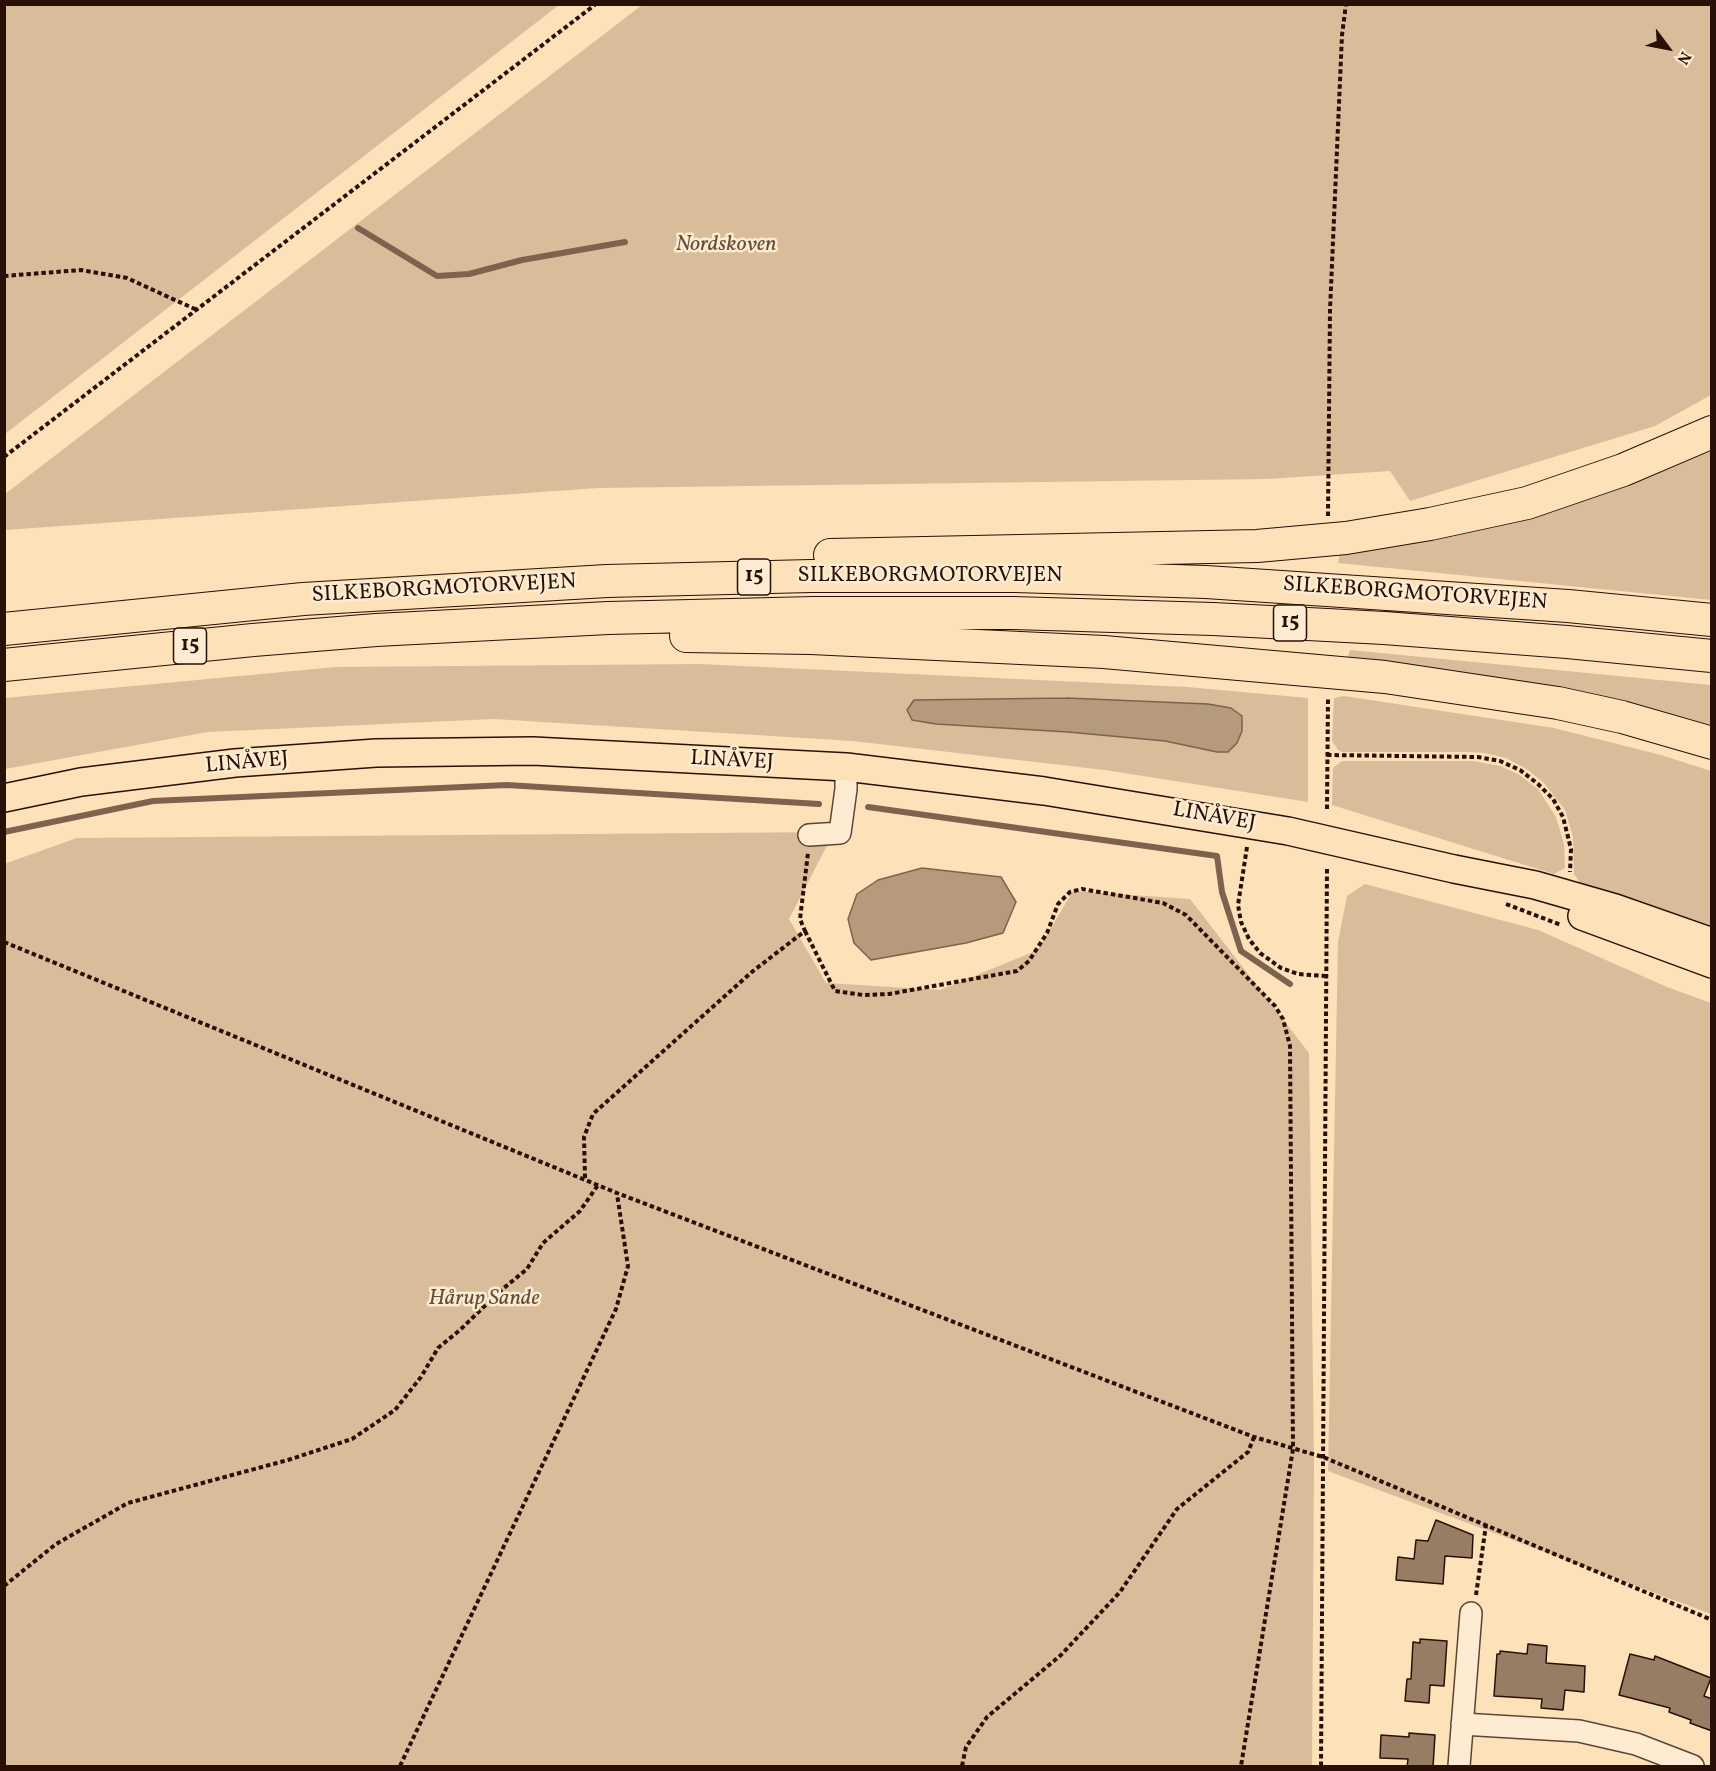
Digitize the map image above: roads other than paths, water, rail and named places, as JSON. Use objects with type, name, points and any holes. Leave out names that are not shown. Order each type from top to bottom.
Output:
[{"type":"highway","points":[[303,599],[605,565],[714,558],[1257,546],[1346,538],[1430,525],[1527,503],[1623,470],[1712,432]]},
{"type":"highway","name":"SILKEBORGMOTORVEJEN","points":[[4,628],[303,599],[607,581],[811,576],[1015,576],[1206,582],[1386,592],[1712,620]]},
{"type":"highway","name":"SILKEBORGMOTORVEJEN","points":[[4,665],[376,630],[608,618],[814,613],[1013,613],[1213,619],[1384,628],[1712,656]]},
{"type":"highway","points":[[376,630],[811,638],[1104,652],[1385,677],[1558,703],[1622,717],[1712,743]]},
{"type":"main road","name":"LINÅVEJ","points":[[4,798],[81,782],[212,766],[376,753],[533,752],[846,768],[1032,790],[1181,812],[1288,831],[1535,885],[1615,908],[1712,942]]},
{"type":"main road","name":"LINÅVEJ","points":[[1454,869],[1712,963]]},
{"type":"street","points":[[809,835],[840,833],[846,789],[846,768]]},
{"type":"street","points":[[1459,1767],[1471,1613]]},
{"type":"street","points":[[1462,1724],[1579,1731],[1636,1743],[1694,1767]]},
{"type":"waterway","points":[[358,228],[437,276],[469,274],[522,260],[625,242]]},
{"type":"waterway","points":[[4,832],[153,801],[507,785],[819,804]]},
{"type":"waterway","points":[[868,807],[1217,856],[1222,892],[1241,951],[1290,984]]},
{"type":"park label","name":"Nordskoven","points":[[726,246]]},
{"type":"park label","name":"Hårup Sande","points":[[484,1300]]}]
